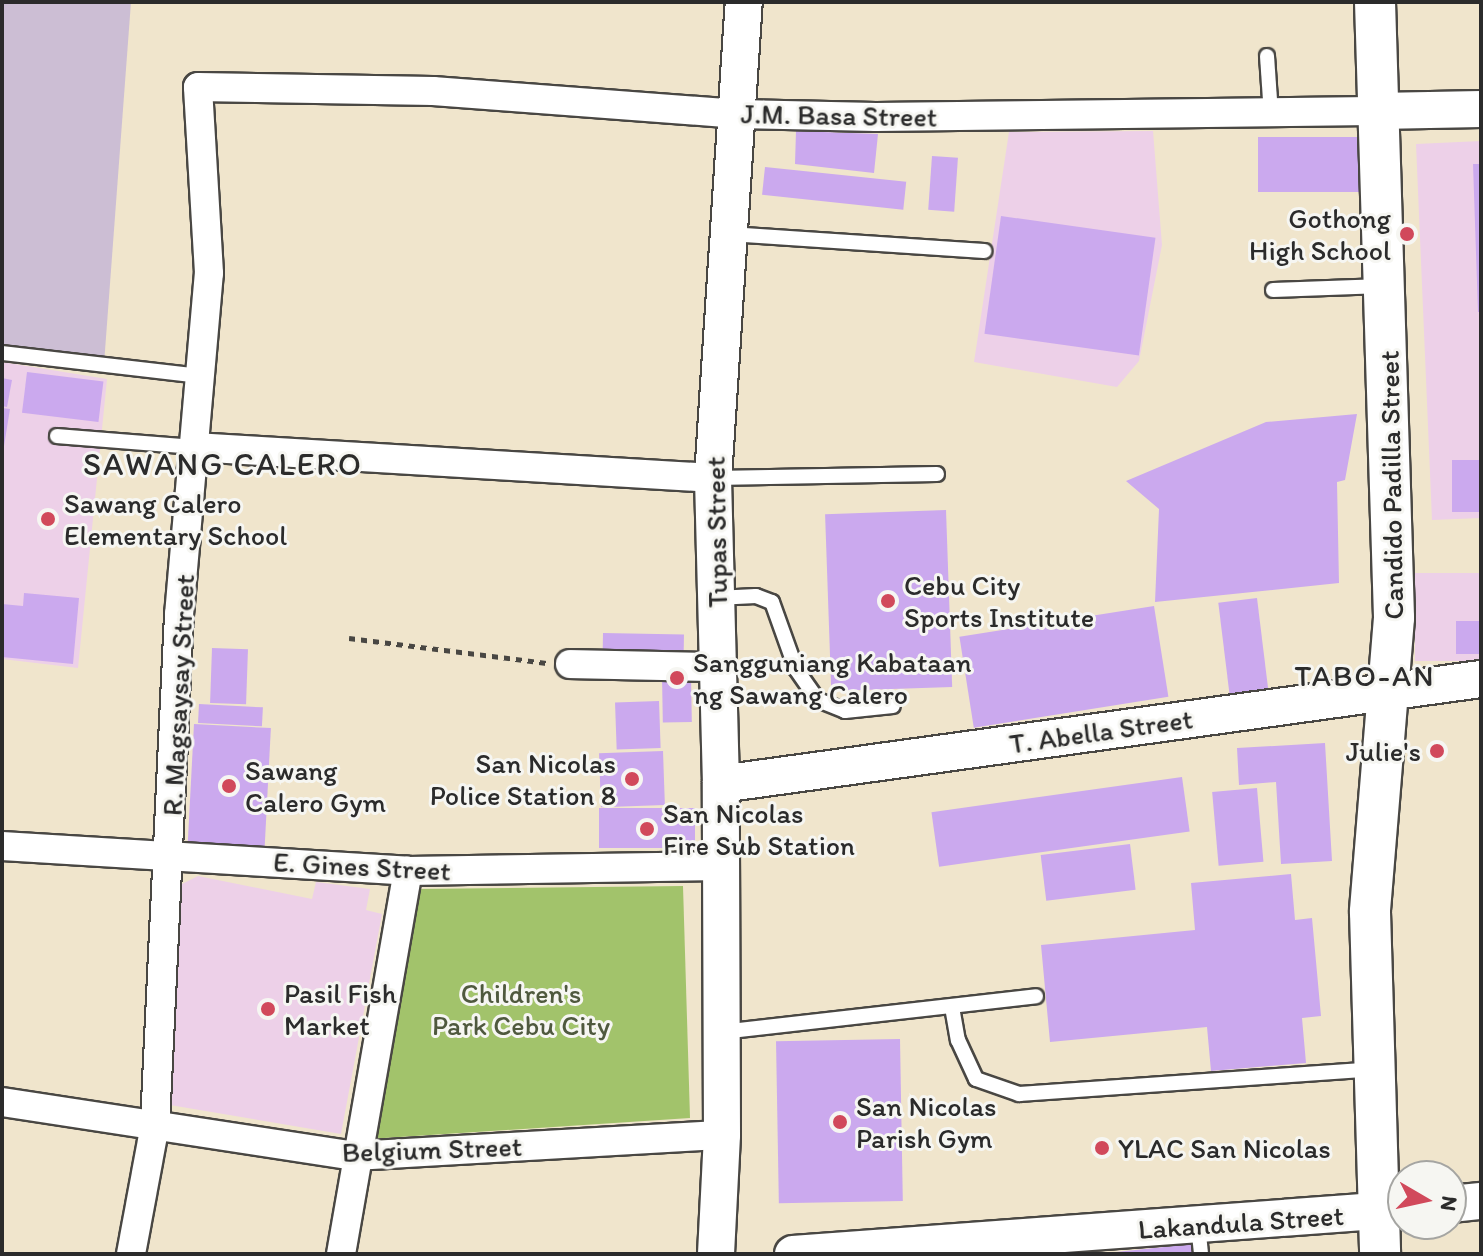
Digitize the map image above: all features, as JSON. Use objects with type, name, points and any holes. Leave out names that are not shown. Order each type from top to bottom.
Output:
[{"type":"main road","name":"Candido Padilla Street","points":[[1375,2],[1387,286],[1392,690],[1370,912],[1373,1069],[1387,1179]]},
{"type":"main road","name":"Candido Padilla Street","points":[[1380,1254],[1387,1226]]},
{"type":"street","name":"Tupas Street","points":[[716,1254],[722,1135],[721,784],[713,478],[726,234],[738,114],[744,2]]},
{"type":"street","name":"J.M. Basa Street","points":[[198,87],[433,91],[738,114],[1271,114],[1481,109]]},
{"type":"street","name":"R. Magsaysay Street","points":[[131,1254],[155,1124],[171,856],[179,615],[209,273],[198,87]]},
{"type":"street","points":[[194,447],[713,478]]},
{"type":"street","points":[[570,664],[718,667]]},
{"type":"street","name":"T. Abella Street","points":[[721,784],[1481,679]]},
{"type":"street","name":"E. Gines Street","points":[[2,846],[408,871],[721,866]]},
{"type":"street","points":[[341,1254],[355,1156],[408,871]]},
{"type":"street","name":"Belgium Street","points":[[2,1102],[355,1156],[722,1135]]},
{"type":"street","name":"Lakandula Street","points":[[793,1254],[1199,1239],[1387,1211]]},
{"type":"lane","points":[[1267,56],[1271,114]]},
{"type":"lane","points":[[726,234],[984,251]]},
{"type":"lane","points":[[1273,290],[1387,286]]},
{"type":"lane","points":[[2,353],[200,376]]},
{"type":"lane","points":[[57,436],[194,447]]},
{"type":"lane","points":[[713,478],[937,474]]},
{"type":"lane","points":[[716,598],[756,596],[772,602],[796,669],[818,700],[845,711],[893,706]]},
{"type":"lane","points":[[721,1032],[1036,996]]},
{"type":"lane","points":[[952,1007],[958,1040],[976,1079],[1019,1094],[1373,1069]]},
{"type":"path","points":[[349,638],[570,664]]},
{"type":"shaded area","points":[[2,2],[131,2],[104,364],[2,346]]},
{"type":"shaded area","points":[[1153,131],[1162,245],[1139,361],[1117,387],[974,362],[1009,132]]},
{"type":"shaded area","points":[[1481,141],[1481,518],[1432,520],[1416,144]]},
{"type":"shaded area","name":"Sawang Calero Elementary School","points":[[2,362],[107,379],[78,668],[2,659]]},
{"type":"shaded area","points":[[1415,573],[1481,573],[1481,661],[1415,661]]},
{"type":"shaded area","name":"Pasil Fish Market","points":[[198,876],[312,899],[316,882],[370,889],[366,910],[382,914],[341,1134],[164,1104],[182,884]]},
{"type":"green space","name":"Children's Park Cebu City","points":[[683,886],[690,1118],[369,1139],[414,889]]},
{"type":"building","points":[[796,131],[878,134],[874,173],[795,164]]},
{"type":"building","points":[[1258,137],[1363,137],[1363,192],[1258,192]]},
{"type":"building","points":[[932,156],[958,158],[954,212],[928,210]]},
{"type":"building","points":[[1473,164],[1481,164],[1481,312],[1478,312]]},
{"type":"building","points":[[765,167],[906,182],[903,210],[762,195]]},
{"type":"building","points":[[1001,216],[1155,238],[1139,356],[984,334]]},
{"type":"building","points":[[27,372],[103,381],[98,422],[22,413]]},
{"type":"building","points":[[2,378],[12,380],[7,407],[2,406]]},
{"type":"building","points":[[2,408],[10,409],[4,446],[2,446]]},
{"type":"building","points":[[1357,414],[1345,480],[1337,482],[1339,583],[1155,602],[1159,509],[1126,481],[1266,422]]},
{"type":"building","points":[[1452,460],[1481,460],[1481,512],[1452,512]]},
{"type":"building","name":"Cebu City Sports Institute","points":[[946,510],[952,687],[831,691],[825,514]]},
{"type":"building","points":[[24,593],[79,598],[73,664],[2,657],[2,604],[23,606]]},
{"type":"building","points":[[1257,598],[1269,697],[1230,702],[1218,603]]},
{"type":"building","points":[[1154,606],[1168,697],[974,728],[959,637]]},
{"type":"building","points":[[1456,621],[1481,621],[1481,654],[1456,654]]},
{"type":"building","points":[[603,633],[684,634],[684,657],[603,656]]},
{"type":"building","points":[[212,648],[248,649],[246,704],[210,703]]},
{"type":"building","points":[[691,675],[692,722],[663,722],[662,676]]},
{"type":"building","points":[[659,701],[661,748],[617,750],[615,703]]},
{"type":"building","points":[[199,704],[263,707],[262,726],[198,723]]},
{"type":"building","name":"Sawang Calero Gym","points":[[194,724],[271,728],[265,848],[188,844]]},
{"type":"building","points":[[1325,743],[1332,861],[1281,864],[1276,782],[1239,785],[1237,748]]},
{"type":"building","name":"San Nicolas Police Station 8","points":[[663,751],[665,805],[601,807],[599,753]]},
{"type":"building","points":[[1182,777],[1190,831],[939,867],[931,812]]},
{"type":"building","points":[[1257,788],[1263,862],[1219,866],[1212,792]]},
{"type":"building","name":"San Nicolas Fire Sub Station","points":[[599,808],[695,808],[695,848],[599,848]]},
{"type":"building","points":[[1130,844],[1136,890],[1046,901],[1041,855]]},
{"type":"building","points":[[1291,874],[1295,920],[1312,918],[1321,1016],[1302,1018],[1306,1063],[1211,1071],[1207,1027],[1050,1042],[1041,945],[1195,930],[1191,883]]},
{"type":"building","name":"San Nicolas Parish Gym","points":[[900,1039],[903,1201],[779,1203],[776,1041]]},
{"type":"building","points":[[1193,1244],[1194,1254],[1116,1254],[1116,1252]]},
{"type":"place","name":"Gothong High School","points":[[1407,234]]},
{"type":"place","name":"Sawang Calero Elementary School","points":[[48,519]]},
{"type":"place","name":"Cebu City Sports Institute","points":[[888,601]]},
{"type":"place","name":"Sangguniang Kabataan ng Sawang Calero","points":[[677,678]]},
{"type":"place","name":"Julie's","points":[[1437,751]]},
{"type":"place","name":"San Nicolas Police Station 8","points":[[632,779]]},
{"type":"place","name":"Sawang Calero Gym","points":[[229,786]]},
{"type":"place","name":"San Nicolas Fire Sub Station","points":[[647,829]]},
{"type":"place","name":"Pasil Fish Market","points":[[268,1009]]},
{"type":"place","name":"San Nicolas Parish Gym","points":[[840,1122]]},
{"type":"place","name":"YLAC San Nicolas","points":[[1102,1148]]},
{"type":"district","name":"SAWANG CALERO","points":[[223,464]]},
{"type":"district","name":"TABO-AN","points":[[1365,676]]}]
